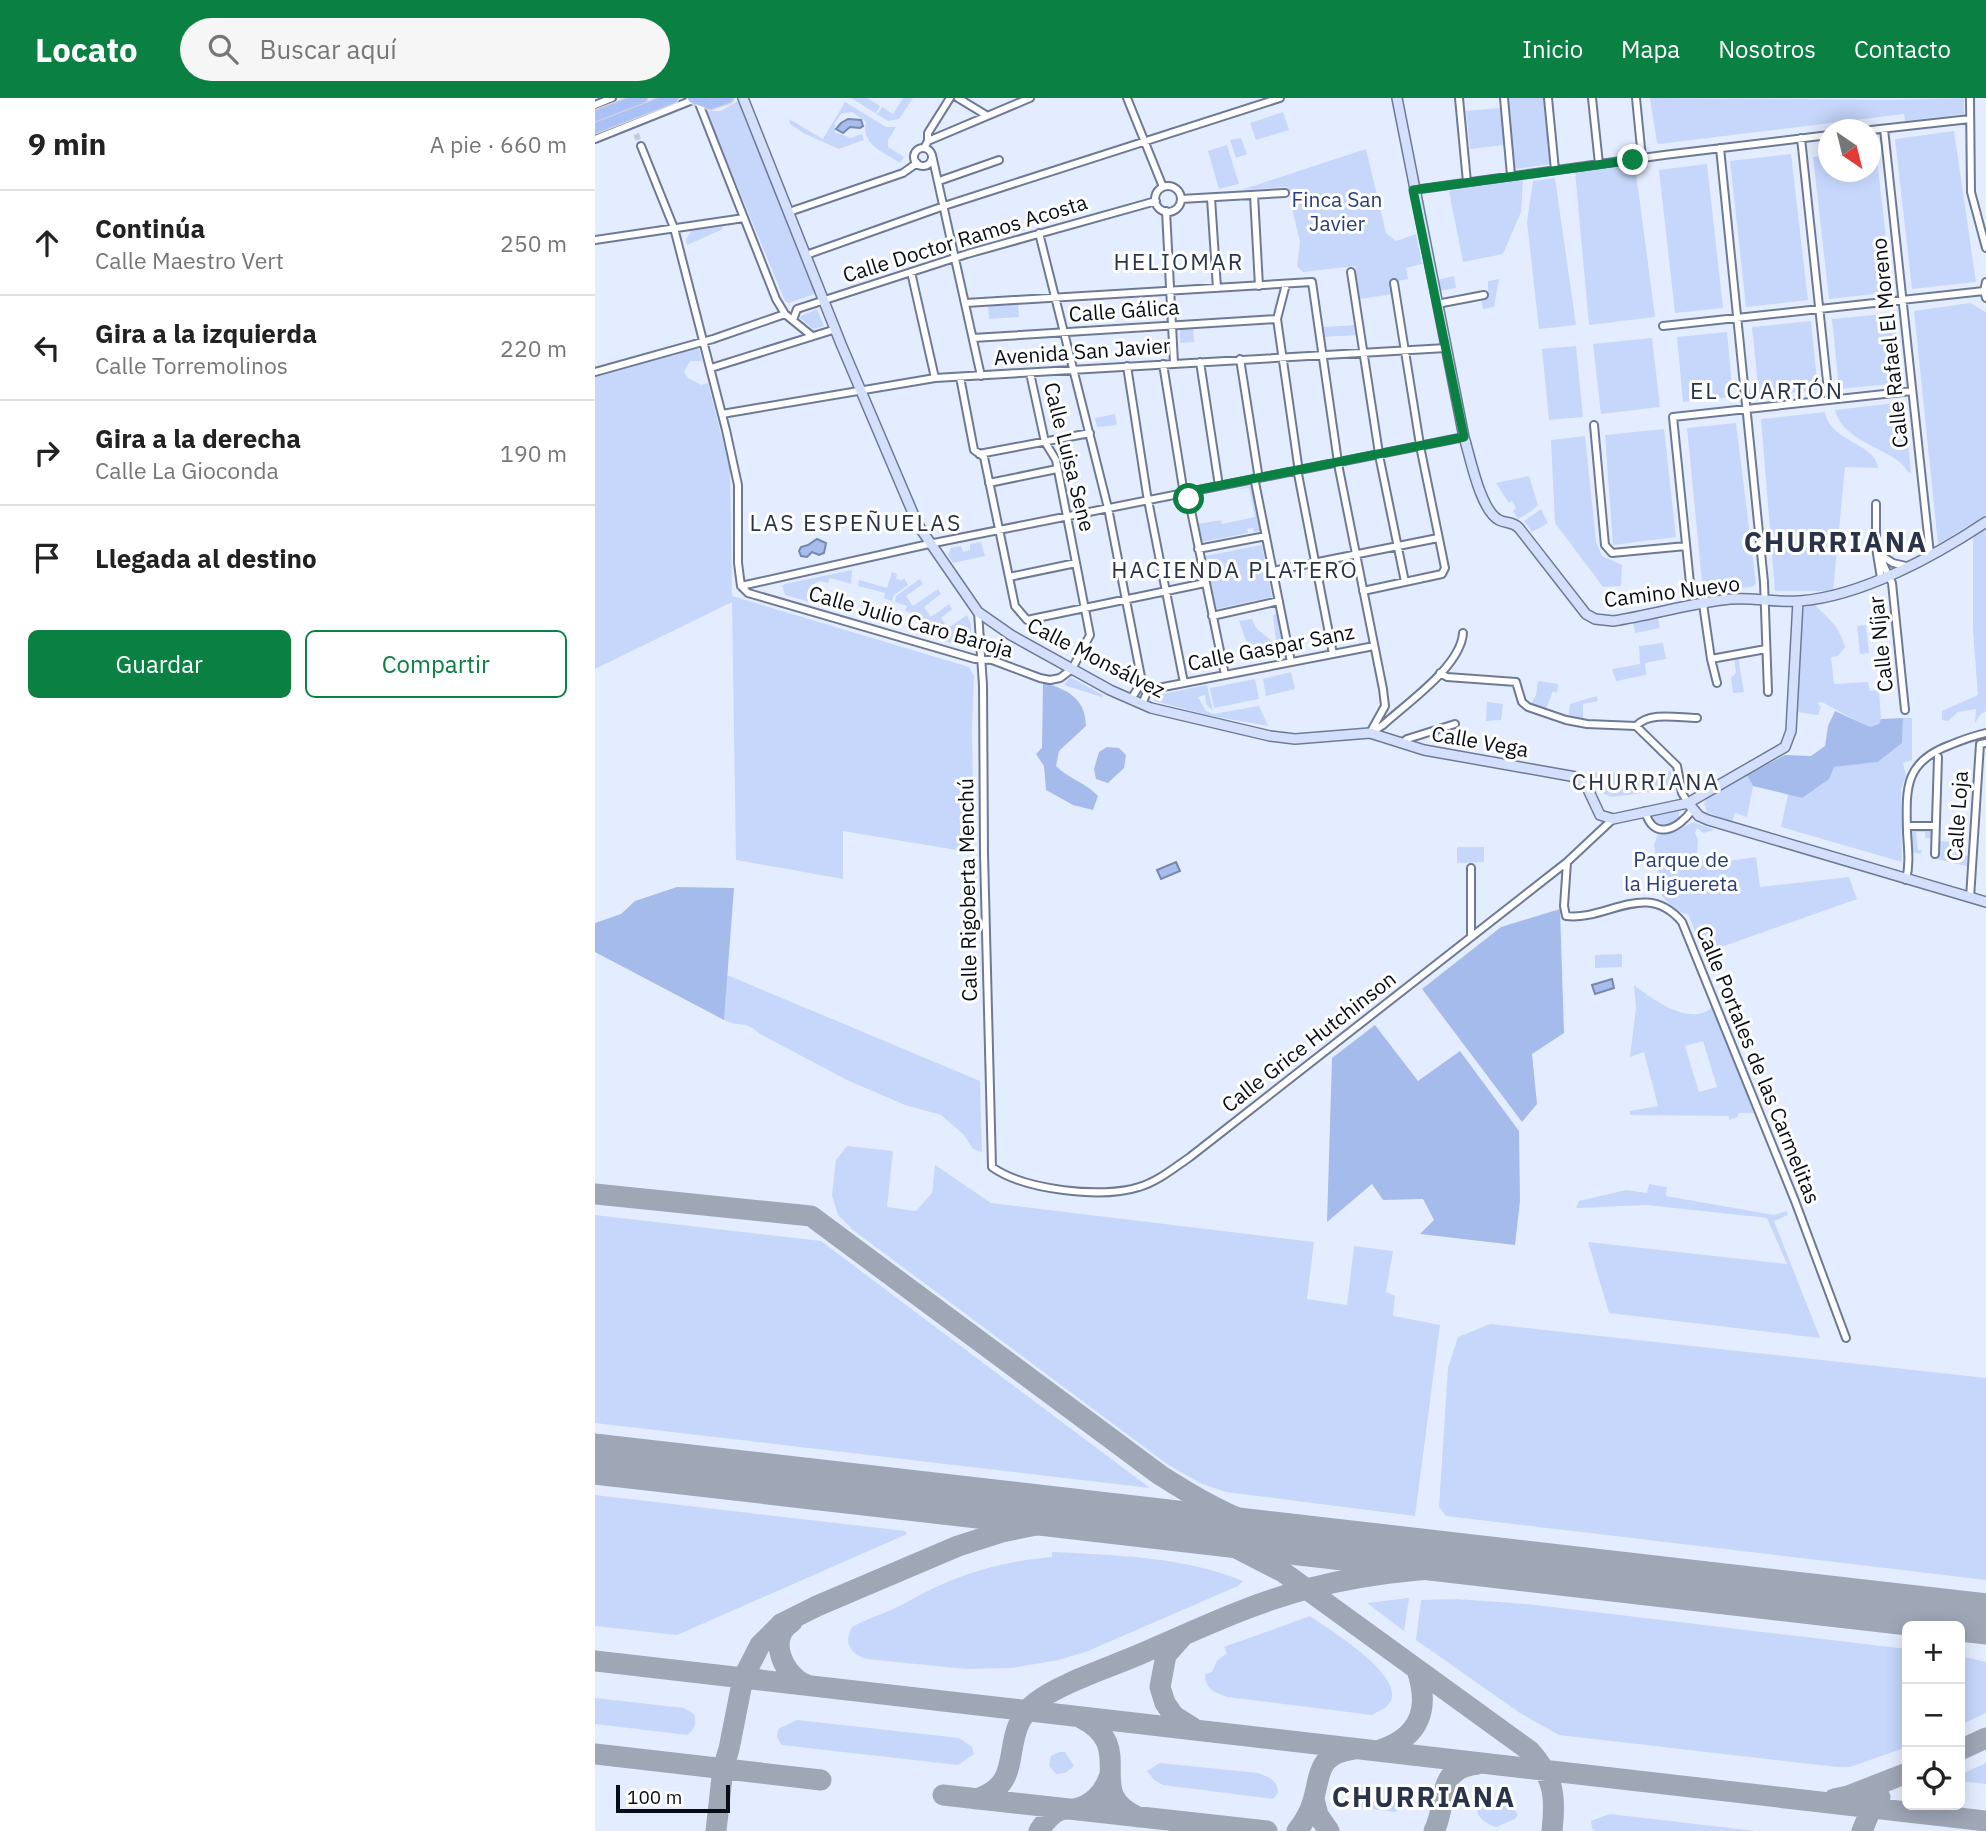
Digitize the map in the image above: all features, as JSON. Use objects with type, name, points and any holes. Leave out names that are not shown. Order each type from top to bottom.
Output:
[{"type":"main road","points":[[595,116],[642,98]]},
{"type":"main road","points":[[595,128],[673,98]]},
{"type":"main road","points":[[695,100],[717,103],[728,98]]},
{"type":"street","points":[[595,105],[612,98]]},
{"type":"street","name":"Calle Monsálvez","points":[[743,98],[918,525],[978,612],[1011,635],[1072,669],[1155,710],[1270,736],[1295,739],[1370,733]]},
{"type":"street","points":[[950,98],[928,133],[926,144],[939,181],[981,376]]},
{"type":"street","points":[[958,98],[986,116]]},
{"type":"street","points":[[917,163],[914,157],[916,151],[926,144],[1030,98]]},
{"type":"street","points":[[1127,98],[1163,187]]},
{"type":"street","points":[[806,255],[944,206],[1280,98]]},
{"type":"street","points":[[641,146],[674,228],[722,414],[738,485],[738,564],[741,586],[929,544],[1464,437],[1413,190],[1397,98]]},
{"type":"street","points":[[1459,98],[1468,182]]},
{"type":"street","points":[[1504,98],[1511,176]]},
{"type":"street","points":[[1548,98],[1555,170]]},
{"type":"street","points":[[1592,98],[1599,164]]},
{"type":"street","points":[[1636,98],[1642,158]]},
{"type":"street","points":[[1970,98],[1971,192],[1978,227],[1986,248]]},
{"type":"street","points":[[595,139],[695,100],[776,299],[785,314],[811,336]]},
{"type":"street","points":[[1881,129],[1970,119]]},
{"type":"street","points":[[632,124],[636,134]]},
{"type":"street","name":"Calle Rafael El Moreno","points":[[1884,129],[1930,555]]},
{"type":"street","points":[[1413,190],[1818,136]]},
{"type":"street","points":[[1801,138],[1829,400]]},
{"type":"street","points":[[1720,148],[1764,600],[1767,692]]},
{"type":"street","points":[[789,212],[903,173],[917,163],[926,165],[931,161],[932,155]]},
{"type":"street","points":[[939,181],[999,160]]},
{"type":"street","points":[[1163,187],[1176,188],[1181,199],[1175,210],[1167,211],[1159,208],[1156,201],[1157,193],[1163,187]]},
{"type":"street","points":[[1181,199],[1285,193]]},
{"type":"street","points":[[1254,195],[1259,286]]},
{"type":"street","points":[[1211,198],[1217,288]]},
{"type":"street","name":"Calle Doctor Ramos Acosta","points":[[793,320],[797,309],[956,257],[1156,201]]},
{"type":"street","points":[[1167,211],[1174,363]]},
{"type":"street","points":[[595,240],[744,218]]},
{"type":"street","points":[[1039,233],[1108,508],[1142,682],[1148,690],[1142,704]]},
{"type":"street","points":[[911,272],[935,378]]},
{"type":"street","points":[[1351,272],[1379,454],[1405,582]]},
{"type":"street","points":[[966,303],[1312,282],[1355,555],[1385,706],[1370,733]]},
{"type":"street","points":[[1663,326],[1985,295],[1986,282]]},
{"type":"street","points":[[1363,591],[1444,572],[1420,446],[1394,283]]},
{"type":"street","points":[[1286,284],[1277,319],[1298,470],[1333,654]]},
{"type":"street","points":[[1437,304],[1484,295]]},
{"type":"street","points":[[595,372],[704,341],[785,314]]},
{"type":"street","name":"Calle Gálica","points":[[973,338],[1277,319]]},
{"type":"street","points":[[711,368],[836,329]]},
{"type":"street","name":"Avenida San Javier","points":[[722,414],[935,378],[1446,348]]},
{"type":"street","points":[[1240,359],[1258,473],[1255,482],[1291,662]]},
{"type":"street","points":[[1201,362],[1219,486]]},
{"type":"street","points":[[1163,364],[1183,488],[1225,675]]},
{"type":"street","points":[[1127,366],[1148,500],[1184,683]]},
{"type":"street","name":"Calle Luisa Sene","points":[[1030,373],[1045,442],[1056,460],[1090,635],[1072,669]]},
{"type":"street","points":[[960,377],[974,450],[984,457],[1015,606],[1027,620],[1205,583]]},
{"type":"street","points":[[1691,593],[1673,417],[1912,391]]},
{"type":"street","points":[[1594,425],[1605,545],[1608,550],[1612,553],[1686,546]]},
{"type":"street","points":[[979,454],[1090,433]]},
{"type":"street","name":"Camino Nuevo","points":[[1464,437],[1487,507],[1499,520],[1513,522],[1519,528],[1586,614],[1595,619],[1613,621],[1731,599],[1798,601],[1856,590],[1930,555],[1986,522]]},
{"type":"street","points":[[989,483],[1058,469]]},
{"type":"street","points":[[1876,504],[1875,548],[1893,563],[1906,566]]},
{"type":"street","points":[[1198,549],[1266,536]]},
{"type":"street","points":[[1273,571],[1439,538]]},
{"type":"street","name":"Calle Níjar","points":[[1878,553],[1885,576],[1892,583],[1905,710]]},
{"type":"street","points":[[1009,577],[1076,563]]},
{"type":"street","name":"Calle Julio Caro Baroja","points":[[741,586],[748,593],[982,660],[992,660],[1050,680],[1060,678],[1072,669]]},
{"type":"street","points":[[1212,616],[1279,601]]},
{"type":"street","points":[[1613,819],[1645,811],[1690,806],[1785,747],[1791,731],[1798,601]]},
{"type":"street","points":[[1703,604],[1717,683]]},
{"type":"street","name":"Calle Rigoberta Menchú","points":[[978,612],[982,660],[992,1167]]},
{"type":"street","points":[[1370,733],[1440,673],[1458,650],[1463,635]]},
{"type":"street","name":"Calle Gaspar Sanz","points":[[1148,690],[1374,646]]},
{"type":"street","points":[[1711,659],[1766,649]]},
{"type":"street","points":[[1440,673],[1447,677],[1516,682],[1522,702],[1540,711],[1587,724],[1636,726],[1677,766],[1682,793],[1690,806],[1708,820],[1986,902]]},
{"type":"street","points":[[1131,699],[1142,682]]},
{"type":"street","points":[[1636,726],[1641,721],[1661,716],[1697,718]]},
{"type":"street","points":[[1401,744],[1406,739],[1455,724]]},
{"type":"street","name":"Calle Vega","points":[[1370,733],[1401,744],[1576,777],[1585,783],[1600,815],[1613,819]]},
{"type":"street","points":[[1906,880],[1910,863],[1908,788],[1915,767],[1924,757],[1938,749],[1986,733]]},
{"type":"street","name":"Calle Loja","points":[[1970,898],[1980,744],[1986,743]]},
{"type":"street","points":[[1935,854],[1938,757]]},
{"type":"street","points":[[1645,811],[1648,821],[1656,828],[1667,829],[1682,822],[1690,806]]},
{"type":"street","name":"Calle Grice Hutchinson","points":[[992,1167],[1003,1175],[1030,1185],[1119,1193],[1143,1186],[1190,1157],[1567,862],[1613,819]]},
{"type":"street","points":[[1907,826],[1935,826]]},
{"type":"street","name":"Calle Portales de las Carmelitas","points":[[1567,862],[1566,916],[1576,917],[1633,903],[1657,903],[1674,912],[1682,922],[1795,1201],[1846,1338]]},
{"type":"street","points":[[1471,868],[1471,936]]},
{"type":"green space","points":[[851,98],[867,98],[880,106],[876,113],[882,107],[893,114],[903,98],[913,98],[899,119],[888,121]]},
{"type":"green space","points":[[1507,98],[1544,98],[1551,164],[1516,169]]},
{"type":"green space","points":[[1650,98],[1964,98],[1964,114],[1905,121],[1904,114],[1863,119],[1818,119],[1818,125],[1657,143]]},
{"type":"green space","points":[[739,100],[817,293],[789,303],[785,301],[706,111],[721,111]]},
{"type":"green space","points":[[845,102],[886,127],[896,127],[888,140],[888,147],[904,157],[900,163],[874,147],[866,136],[866,122],[852,112],[841,114],[835,123],[835,132],[851,138],[862,134],[864,140],[839,149],[790,124],[789,119],[823,139]]},
{"type":"green space","points":[[1500,108],[1504,145],[1470,149],[1466,111]]},
{"type":"green space","points":[[1283,112],[1289,130],[1256,140],[1250,123]]},
{"type":"green space","points":[[1954,131],[1976,282],[1912,289],[1895,139]]},
{"type":"green space","points":[[1241,138],[1247,154],[1236,158],[1230,140]]},
{"type":"green space","points":[[1227,145],[1239,184],[1219,189],[1208,151]]},
{"type":"green space","name":"Finca San Javier","points":[[1366,149],[1386,233],[1396,241],[1416,234],[1422,264],[1406,268],[1408,279],[1392,282],[1393,294],[1360,299],[1355,266],[1303,272],[1297,266],[1300,242],[1287,187],[1241,190]]},
{"type":"green space","points":[[1791,154],[1808,300],[1746,307],[1730,161]]},
{"type":"green space","points":[[1818,156],[1818,182],[1880,182],[1892,292],[1829,299],[1813,157]]},
{"type":"green space","points":[[1707,164],[1723,308],[1675,313],[1659,170]]},
{"type":"green space","points":[[1635,165],[1655,317],[1589,325],[1575,171]]},
{"type":"green space","points":[[1555,178],[1576,325],[1539,329],[1527,222],[1533,181]]},
{"type":"green space","points":[[1523,179],[1521,212],[1503,254],[1463,262],[1449,191]]},
{"type":"green space","points":[[723,229],[687,245],[686,240],[691,231]]},
{"type":"green space","points":[[1454,276],[1456,288],[1439,291],[1437,280]]},
{"type":"green space","points":[[1499,279],[1494,307],[1483,309],[1481,299],[1488,297],[1488,281]]},
{"type":"green space","points":[[1970,303],[1986,312],[1986,515],[1938,544],[1914,311]]},
{"type":"green space","points":[[1018,304],[1019,317],[989,319],[988,305]]},
{"type":"green space","points":[[817,309],[824,326],[813,329],[800,318]]},
{"type":"green space","points":[[1894,313],[1901,383],[1839,389],[1832,319]]},
{"type":"green space","points":[[1811,321],[1818,390],[1759,396],[1752,327]]},
{"type":"green space","points":[[1357,325],[1358,335],[1323,337],[1323,327]]},
{"type":"green space","points":[[1180,328],[1193,328],[1194,342],[1180,343]]},
{"type":"green space","points":[[1727,332],[1733,397],[1683,402],[1677,337]]},
{"type":"green space","points":[[1652,338],[1660,407],[1601,414],[1593,344]]},
{"type":"green space","points":[[1576,346],[1583,417],[1549,420],[1542,349]]},
{"type":"green space","points":[[694,348],[699,349],[702,361],[690,361],[684,372],[688,378],[701,385],[708,383],[730,470],[732,596],[969,667],[974,676],[974,853],[843,831],[843,879],[736,860],[732,602],[595,669],[595,377]]},
{"type":"green space","points":[[1904,402],[1911,473],[1893,457],[1848,431],[1835,410]]},
{"type":"green space","points":[[1825,412],[1828,422],[1843,436],[1870,453],[1878,468],[1845,467],[1833,591],[1775,591],[1761,419]]},
{"type":"green space","points":[[1115,414],[1117,425],[1097,427],[1095,418]]},
{"type":"green space","points":[[1736,423],[1756,584],[1752,587],[1703,592],[1687,428]]},
{"type":"green space","points":[[1664,429],[1676,537],[1613,545],[1605,435]]},
{"type":"green space","points":[[1585,436],[1596,541],[1602,556],[1622,565],[1621,586],[1603,587],[1555,523],[1551,440]]},
{"type":"green space","points":[[1529,476],[1538,505],[1518,519],[1513,511],[1516,508],[1512,501],[1509,503],[1496,483]]},
{"type":"green space","points":[[1251,486],[1260,531],[1247,529],[1248,533],[1202,542],[1198,524],[1221,520],[1222,524],[1255,517],[1249,488],[1231,490]]},
{"type":"green space","points":[[1541,509],[1548,523],[1532,532],[1524,521]]},
{"type":"green space","points":[[1986,528],[1986,711],[1975,723],[1976,709],[1958,712],[1948,721],[1942,720],[1942,711],[1978,695],[1973,630],[1973,536]]},
{"type":"green space","points":[[981,542],[985,556],[953,563],[948,555],[951,548],[961,546],[963,552],[970,550],[970,544]]},
{"type":"green space","points":[[1262,545],[1272,597],[1216,609],[1205,556]]},
{"type":"green space","points":[[852,570],[851,584],[830,578],[828,583],[815,583],[810,602],[785,595],[782,586],[785,584]]},
{"type":"green space","points":[[892,572],[897,574],[896,579],[904,578],[908,585],[894,595],[892,601],[884,598],[885,593],[858,586],[859,580],[887,588]]},
{"type":"green space","points":[[920,579],[923,584],[906,596],[913,606],[938,589],[941,594],[924,607],[931,617],[949,604],[952,609],[941,618],[948,628],[967,615],[971,625],[970,648],[943,641],[945,633],[940,626],[923,621],[923,616],[905,611],[907,606],[895,602],[896,596]]},
{"type":"green space","points":[[1815,605],[1837,628],[1845,647],[1838,656],[1831,657],[1834,684],[1868,682],[1870,691],[1879,690],[1879,724],[1870,728],[1822,702],[1817,703],[1821,707],[1818,715],[1797,712],[1802,611],[1805,607]]},
{"type":"green space","points":[[1277,614],[1285,654],[1253,661],[1239,621],[1252,619],[1256,628],[1273,642],[1276,641],[1273,615]]},
{"type":"green space","points":[[1658,618],[1660,628],[1635,633],[1633,622]]},
{"type":"green space","points":[[1866,625],[1869,653],[1860,654],[1857,626]]},
{"type":"green space","points":[[1663,643],[1666,659],[1645,663],[1646,675],[1616,681],[1612,669],[1640,664],[1639,646]]},
{"type":"green space","points":[[1738,657],[1744,692],[1733,693],[1731,678],[1736,673],[1734,658]]},
{"type":"green space","points":[[1291,672],[1295,689],[1266,696],[1263,679]]},
{"type":"green space","points":[[1070,677],[1103,695],[1102,697],[1064,685]]},
{"type":"green space","points":[[1255,679],[1259,699],[1214,708],[1210,688]]},
{"type":"green space","points":[[1538,681],[1558,684],[1557,693],[1553,691],[1546,709],[1531,705]]},
{"type":"green space","points":[[1207,685],[1213,711],[1206,704],[1205,695],[1198,697],[1206,711],[1213,714],[1259,706],[1268,726],[1212,716],[1154,701],[1153,696]]},
{"type":"green space","points":[[1597,696],[1598,701],[1583,704],[1583,720],[1568,718],[1570,704]]},
{"type":"green space","points":[[1487,702],[1503,704],[1501,720],[1486,721]]},
{"type":"green space","points":[[1903,718],[1912,718],[1912,760],[1903,763],[1906,775],[1901,790],[1902,862],[1781,827],[1788,794],[1802,798],[1833,767],[1878,762],[1902,743]]},
{"type":"green space","points":[[1670,770],[1676,786],[1674,789],[1612,797],[1602,793],[1592,772],[1667,774]]},
{"type":"green space","points":[[1747,775],[1753,786],[1747,817],[1735,813],[1732,822],[1707,812],[1704,803],[1708,797]]},
{"type":"green space","points":[[1679,809],[1679,818],[1673,823],[1663,824],[1653,819],[1654,814]]},
{"type":"green space","name":"Parque de la Higuereta","points":[[1693,822],[1715,830],[1703,833],[1697,828],[1695,833],[1698,839],[1697,857],[1709,864],[1756,857],[1760,887],[1849,877],[1857,899],[1704,953],[1688,914],[1677,910],[1662,896],[1654,845],[1658,833],[1672,833]]},
{"type":"green space","points":[[1912,829],[1933,829],[1933,839],[1925,838],[1925,832],[1916,832],[1921,854],[1912,852]]},
{"type":"green space","points":[[1938,841],[1958,842],[1957,854],[1971,856],[1970,867],[1937,859]]},
{"type":"green space","points":[[1457,847],[1484,847],[1484,862],[1457,863]]},
{"type":"green space","points":[[1622,954],[1622,967],[1595,968],[1595,955]]},
{"type":"green space","points":[[727,975],[980,1081],[982,1152],[973,1149],[964,1135],[941,1115],[905,1105],[847,1080],[746,1025],[724,1020]]},
{"type":"green space","points":[[1634,985],[1660,1003],[1681,1012],[1702,1013],[1711,1008],[1711,1002],[1754,1113],[1738,1113],[1738,1117],[1729,1120],[1729,1116],[1630,1115],[1630,1111],[1658,1106],[1644,1052],[1630,1057],[1636,1008]],"holes":[[[1703,1041],[1717,1087],[1699,1092],[1685,1046]]]},
{"type":"green space","points":[[847,1146],[893,1151],[887,1207],[916,1211],[932,1193],[935,1165],[991,1203],[1314,1242],[1307,1299],[1347,1305],[1354,1246],[1393,1251],[1386,1292],[1395,1296],[1393,1316],[1440,1325],[1415,1516],[1226,1492],[1200,1483],[1167,1464],[853,1230],[838,1215],[832,1195],[836,1160]]},
{"type":"green space","points":[[1649,1184],[1667,1187],[1666,1196],[1774,1215],[1787,1211],[1788,1215],[1774,1221],[1820,1338],[1609,1313],[1588,1242],[1787,1264],[1767,1218],[1647,1205],[1576,1208],[1579,1201],[1626,1190],[1647,1193]]},
{"type":"green space","points":[[595,1215],[821,1241],[1150,1488],[595,1423]]},
{"type":"green space","points":[[1490,1324],[1986,1378],[1986,1580],[1446,1516],[1439,1507],[1448,1368],[1458,1337]]},
{"type":"green space","points":[[595,1495],[905,1531],[907,1534],[677,1635],[595,1626]]},
{"type":"green space","points":[[1052,1552],[1174,1562],[1243,1581],[1238,1586],[1088,1651],[1059,1660],[1012,1668],[965,1669],[867,1659],[852,1651],[848,1643],[852,1627],[942,1584],[995,1566],[1052,1557]]},
{"type":"green space","points":[[1408,1598],[1404,1631],[1367,1603]]},
{"type":"green space","points":[[1457,1599],[1527,1604],[1902,1648],[1902,1749],[1850,1767],[1837,1767],[1559,1735],[1520,1713],[1416,1640],[1421,1600]]},
{"type":"green space","points":[[1310,1616],[1350,1644],[1380,1670],[1389,1684],[1392,1696],[1385,1708],[1372,1715],[1227,1697],[1209,1687],[1205,1674],[1212,1672],[1217,1661],[1227,1653],[1224,1647]]},
{"type":"green space","points":[[1965,1657],[1986,1662],[1986,1713],[1965,1723]]},
{"type":"green space","points":[[595,1698],[684,1708],[694,1714],[695,1726],[687,1735],[595,1724]]},
{"type":"green space","points":[[797,1720],[959,1738],[972,1747],[974,1754],[958,1765],[782,1745],[777,1738],[778,1729]]},
{"type":"green space","points":[[1065,1752],[1074,1766],[1065,1773],[1056,1774],[1049,1766],[1051,1756]]},
{"type":"green space","points":[[1160,1763],[1258,1773],[1275,1782],[1278,1793],[1273,1799],[1163,1785],[1154,1780],[1147,1771]]},
{"type":"green space","points":[[1986,1763],[1986,1784],[1965,1782],[1965,1773]]},
{"type":"green space","points":[[1371,1786],[1390,1789],[1402,1797],[1404,1806],[1395,1812],[1356,1807],[1351,1794]]},
{"type":"green space","points":[[1492,1801],[1511,1806],[1518,1815],[1496,1827],[1489,1824],[1481,1818],[1477,1808]]},
{"type":"green space","points":[[1610,1814],[1755,1831],[1595,1831],[1592,1828],[1591,1821]]},
{"type":"shaded area","points":[[848,119],[861,120],[863,126],[850,127],[843,133],[836,129]]},
{"type":"shaded area","points":[[817,539],[826,543],[824,553],[819,555],[812,552],[807,557],[801,556],[801,547]]},
{"type":"shaded area","points":[[1043,682],[1073,696],[1082,708],[1086,726],[1059,751],[1056,766],[1098,796],[1093,810],[1073,805],[1046,790],[1044,766],[1036,754],[1042,748]]},
{"type":"shaded area","points":[[1835,711],[1870,727],[1879,724],[1881,719],[1903,718],[1902,743],[1878,762],[1834,767],[1829,779],[1802,798],[1753,786],[1747,775],[1785,755],[1811,756],[1825,746],[1828,726]]},
{"type":"shaded area","points":[[1107,747],[1119,748],[1126,755],[1124,768],[1108,783],[1096,779],[1094,769],[1099,752]]},
{"type":"shaded area","points":[[1176,862],[1180,871],[1161,879],[1157,870]]},
{"type":"shaded area","points":[[677,887],[734,888],[724,1020],[595,952],[595,923],[621,914],[635,901]]},
{"type":"shaded area","points":[[1560,909],[1564,1033],[1532,1054],[1537,1104],[1522,1122],[1422,989],[1501,927]]},
{"type":"shaded area","points":[[1612,979],[1614,988],[1595,994],[1592,985]]},
{"type":"shaded area","points":[[1375,1025],[1418,1081],[1460,1051],[1519,1131],[1520,1201],[1515,1245],[1420,1234],[1434,1220],[1423,1199],[1383,1200],[1372,1184],[1327,1222],[1332,1058]]},
{"type":"taxiway","points":[[595,1194],[811,1216],[1185,1491],[1252,1524],[1329,1543]]},
{"type":"taxiway","points":[[716,1831],[723,1768],[743,1678],[760,1645],[781,1624],[958,1546],[1002,1532],[1051,1522],[1119,1520]]},
{"type":"taxiway","points":[[1145,1522],[1234,1547],[1283,1572],[1530,1751],[1549,1779],[1554,1808],[1552,1831]]},
{"type":"taxiway","points":[[976,1799],[992,1792],[1002,1782],[1008,1770],[1017,1729],[1024,1715],[1046,1695],[1085,1676],[1245,1609],[1311,1588],[1416,1570],[1522,1566]]},
{"type":"taxiway","points":[[1949,1615],[1986,1628]]},
{"type":"taxiway","points":[[792,1622],[780,1637],[781,1657],[791,1674],[807,1685]]},
{"type":"taxiway","points":[[1182,1637],[1166,1655],[1160,1687],[1165,1703],[1174,1716],[1193,1728]]},
{"type":"taxiway","points":[[595,1661],[1986,1821]]},
{"type":"taxiway","points":[[1380,1750],[1404,1738],[1418,1720],[1422,1697],[1417,1670]]},
{"type":"taxiway","points":[[1081,1718],[1098,1730],[1107,1743],[1113,1795],[1122,1807],[1138,1817]]},
{"type":"taxiway","points":[[1965,1748],[1986,1738]]},
{"type":"taxiway","points":[[1297,1831],[1310,1809],[1327,1760],[1333,1755],[1354,1749]]},
{"type":"taxiway","points":[[595,1754],[821,1780]]},
{"type":"taxiway","points":[[1434,1831],[1448,1780],[1464,1767],[1478,1764]]},
{"type":"taxiway","points":[[1834,1799],[1902,1775]]},
{"type":"taxiway","points":[[1039,1831],[1058,1811],[1074,1809],[1091,1802],[1109,1777]]},
{"type":"taxiway","points":[[943,1795],[1267,1831]]},
{"type":"taxiway","points":[[1862,1831],[1880,1797]]},
{"type":"taxiway","points":[[1314,1799],[1318,1815],[1329,1831]]},
{"type":"runway","points":[[595,1459],[1986,1619]]},
{"type":"tunnel","points":[[636,134],[641,146]]},
{"type":"district","name":"HELIOMAR","points":[[1179,262]]},
{"type":"district","name":"EL CUARTÓN","points":[[1767,391]]},
{"type":"district","name":"LAS ESPEÑUELAS","points":[[856,523]]},
{"type":"district","name":"CHURRIANA","points":[[1836,542]]},
{"type":"district","name":"HACIENDA PLATERO","points":[[1235,570]]},
{"type":"district","name":"CHURRIANA","points":[[1646,782]]},
{"type":"district","name":"CHURRIANA","points":[[1424,1797]]},
{"type":"route","points":[[1189,499],[1186,492],[1464,437],[1413,190],[1633,160]]}]
